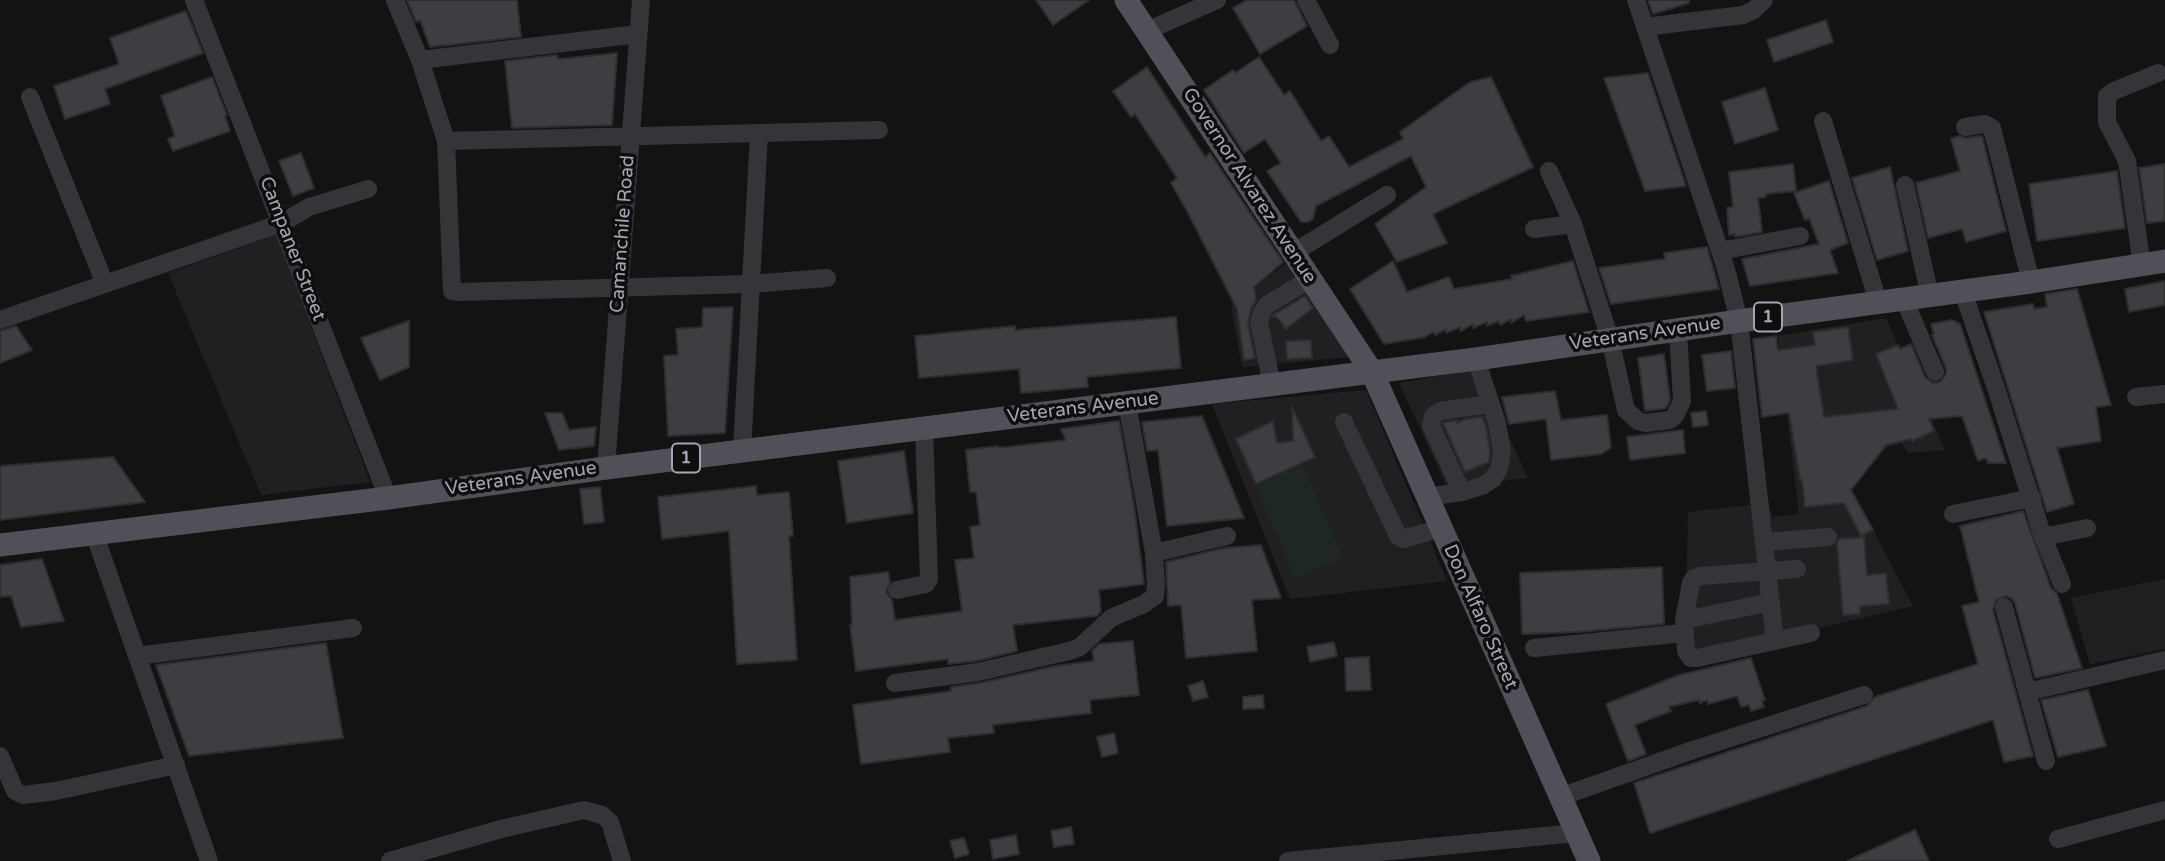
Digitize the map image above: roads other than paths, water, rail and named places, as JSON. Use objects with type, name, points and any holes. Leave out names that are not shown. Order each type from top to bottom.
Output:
[{"type":"main road","name":"Governor Alvarez Avenue","points":[[1126,0],[1372,372]]},
{"type":"main road","name":"Veterans Avenue","points":[[0,545],[1476,359],[2154,263]]},
{"type":"main road","name":"Don Alfaro Street","points":[[1372,372],[1588,861]]},
{"type":"street","name":"Campaner Street","points":[[194,0],[388,498]]},
{"type":"street","points":[[395,0],[420,60],[446,141],[452,291],[750,284],[827,278]]},
{"type":"street","name":"Camanchile Road","points":[[606,468],[641,0]]},
{"type":"street","points":[[1146,31],[1217,0]]},
{"type":"street","points":[[1306,0],[1331,45]]},
{"type":"street","points":[[1636,0],[1720,251],[1738,321],[1775,641]]},
{"type":"street","points":[[1645,27],[1743,15],[1754,10],[1764,0]]},
{"type":"street","points":[[420,60],[638,34]]},
{"type":"street","points":[[2154,263],[2127,162],[2107,122],[2107,96],[2114,90],[2158,73]]},
{"type":"street","points":[[30,97],[105,284]]},
{"type":"street","points":[[1823,121],[1878,302]]},
{"type":"street","points":[[1965,127],[1985,124],[1992,128],[2031,282]]},
{"type":"street","points":[[446,141],[879,130]]},
{"type":"street","points":[[742,451],[759,134]]},
{"type":"street","points":[[1549,171],[1573,224],[1610,339],[1626,410],[1639,421],[1646,423],[1670,420],[1682,401],[1678,331]]},
{"type":"street","points":[[1905,185],[1930,296]]},
{"type":"street","points":[[0,320],[282,223],[309,207],[368,189]]},
{"type":"street","points":[[1293,253],[1387,195]]},
{"type":"street","points":[[1534,229],[1573,224]]},
{"type":"street","points":[[1720,251],[1800,236]]},
{"type":"street","points":[[1272,385],[1259,322],[1262,312],[1267,305],[1310,279]]},
{"type":"street","points":[[1963,292],[2043,537],[2062,584]]},
{"type":"street","points":[[1904,299],[1935,372]]},
{"type":"street","points":[[1427,497],[1482,486],[1493,479],[1502,461],[1497,423],[1476,359]]},
{"type":"street","points":[[2136,397],[2165,394]]},
{"type":"street","points":[[895,683],[978,672],[1080,648],[1111,618],[1155,597],[1154,553],[1127,403]]},
{"type":"street","points":[[1462,492],[1431,426],[1433,416],[1440,411],[1490,404]]},
{"type":"street","points":[[1344,422],[1398,536],[1403,539],[1441,528]]},
{"type":"street","points":[[897,590],[926,584],[929,579],[924,428]]},
{"type":"street","points":[[1953,514],[2032,498]]},
{"type":"street","points":[[2043,537],[2087,528]]},
{"type":"street","points":[[94,533],[209,861]]},
{"type":"street","points":[[1154,553],[1227,536]]},
{"type":"street","points":[[1765,542],[1828,537]]},
{"type":"street","points":[[1797,569],[1694,578],[1684,627],[1686,651],[1691,658],[1811,633]]},
{"type":"street","points":[[1534,648],[1684,627],[1771,601]]},
{"type":"street","points":[[2004,607],[2046,761]]},
{"type":"street","points":[[137,656],[353,628]]},
{"type":"street","points":[[2027,692],[2165,660]]},
{"type":"street","points":[[1560,797],[1693,750],[1864,695]]},
{"type":"street","points":[[0,756],[15,790],[23,795],[56,791],[176,765]]},
{"type":"street","points":[[390,861],[501,829],[584,810],[602,815],[610,822],[622,861]]},
{"type":"street","points":[[2058,839],[2165,810]]},
{"type":"street","points":[[1288,861],[1576,833]]}]
